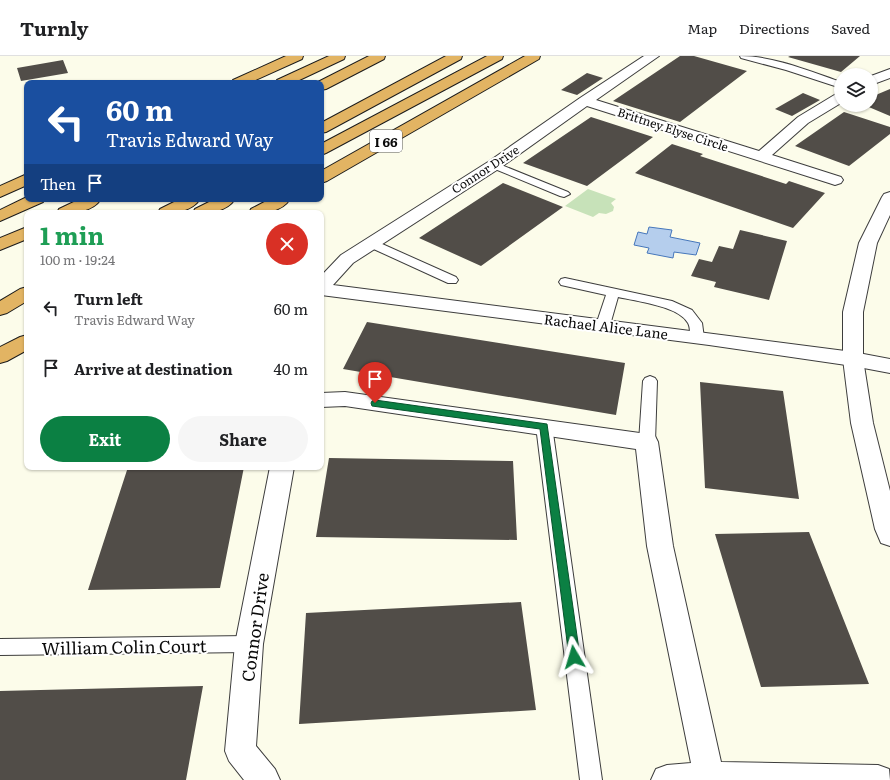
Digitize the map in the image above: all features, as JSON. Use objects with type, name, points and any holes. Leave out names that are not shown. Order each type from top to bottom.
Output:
[{"type":"highway","points":[[245,80],[297,56]]},
{"type":"highway","points":[[288,80],[339,56]]},
{"type":"highway","points":[[324,84],[379,56]]},
{"type":"highway","points":[[324,127],[456,56]]},
{"type":"highway","points":[[324,148],[497,56]]},
{"type":"highway","name":"I 66","points":[[324,176],[534,56]]},
{"type":"highway","points":[[450,105],[547,56]]},
{"type":"highway","points":[[0,188],[24,179]]},
{"type":"highway","points":[[0,192],[24,180]]},
{"type":"highway","points":[[0,216],[30,202]]},
{"type":"highway","points":[[71,210],[87,202]]},
{"type":"highway","points":[[172,210],[186,202]]},
{"type":"highway","points":[[207,210],[222,202]]},
{"type":"highway","points":[[262,210],[277,202]]},
{"type":"highway","points":[[0,245],[24,233]]},
{"type":"highway","points":[[0,309],[24,295]]},
{"type":"highway","points":[[0,319],[24,306]]},
{"type":"highway","points":[[0,356],[24,343]]},
{"type":"street","name":"Connor Drive","points":[[324,285],[347,259],[494,165],[585,101],[653,56]]},
{"type":"street","points":[[878,78],[890,73]]},
{"type":"street","name":"Brittney Elyse Circle","points":[[585,101],[834,180]]},
{"type":"street","points":[[762,156],[803,120],[834,101]]},
{"type":"street","points":[[890,197],[868,243],[853,312],[853,359],[862,422],[887,529],[890,536]]},
{"type":"street","name":"Rachael Alice Lane","points":[[324,288],[853,359],[890,366]]},
{"type":"street","points":[[324,400],[345,399],[544,426],[647,442],[660,546],[709,777]]},
{"type":"street","name":"Connor Drive","points":[[264,780],[240,751],[249,644],[281,470]]},
{"type":"street","points":[[667,780],[709,777],[878,780]]},
{"type":"lane","points":[[744,56],[790,68],[834,83]]},
{"type":"lane","points":[[494,165],[564,194]]},
{"type":"lane","points":[[371,243],[452,280]]},
{"type":"lane","points":[[565,282],[667,304],[687,313],[695,323],[697,338]]},
{"type":"lane","points":[[603,325],[613,292]]},
{"type":"lane","points":[[647,442],[650,381]]},
{"type":"lane","points":[[544,426],[591,780]]},
{"type":"lane","name":"William Colin Court","points":[[0,647],[249,644]]},
{"type":"green space","points":[[588,189],[616,199],[611,203],[614,207],[613,211],[606,214],[599,213],[593,217],[565,206]]},
{"type":"water","points":[[649,227],[672,230],[670,237],[700,243],[696,255],[674,252],[673,258],[647,253],[649,248],[634,245],[638,232],[647,234]]},
{"type":"building","points":[[680,56],[694,56],[747,71],[680,122],[613,101]]},
{"type":"building","points":[[860,56],[846,68],[834,68],[834,70],[788,57]]},
{"type":"building","points":[[63,60],[68,73],[21,81],[17,68]]},
{"type":"building","points":[[587,73],[603,78],[577,95],[561,90]]},
{"type":"building","points":[[890,89],[890,116],[878,111],[878,94]]},
{"type":"building","points":[[803,93],[820,100],[792,116],[775,109]]},
{"type":"building","points":[[844,112],[890,127],[890,134],[849,166],[795,146]]},
{"type":"building","points":[[591,117],[653,137],[587,186],[523,163]]},
{"type":"building","points":[[672,144],[703,154],[700,156],[786,184],[789,181],[825,193],[793,228],[635,173]]},
{"type":"building","points":[[503,183],[563,207],[481,266],[419,238]]},
{"type":"building","points":[[740,230],[787,241],[769,300],[714,287],[716,282],[691,276],[699,259],[712,262],[719,246],[733,249]]},
{"type":"building","points":[[367,322],[625,363],[616,415],[343,369]]},
{"type":"building","points":[[700,382],[783,391],[799,499],[705,488]]},
{"type":"building","points":[[329,458],[513,461],[517,540],[316,537]]},
{"type":"building","points":[[127,470],[243,470],[220,588],[88,590]]},
{"type":"building","points":[[809,532],[869,684],[761,687],[715,534]]},
{"type":"building","points":[[521,602],[536,710],[299,724],[306,613]]},
{"type":"building","points":[[203,686],[186,780],[0,780],[0,691]]},
{"type":"route","points":[[375,403],[544,426],[574,657]]}]
